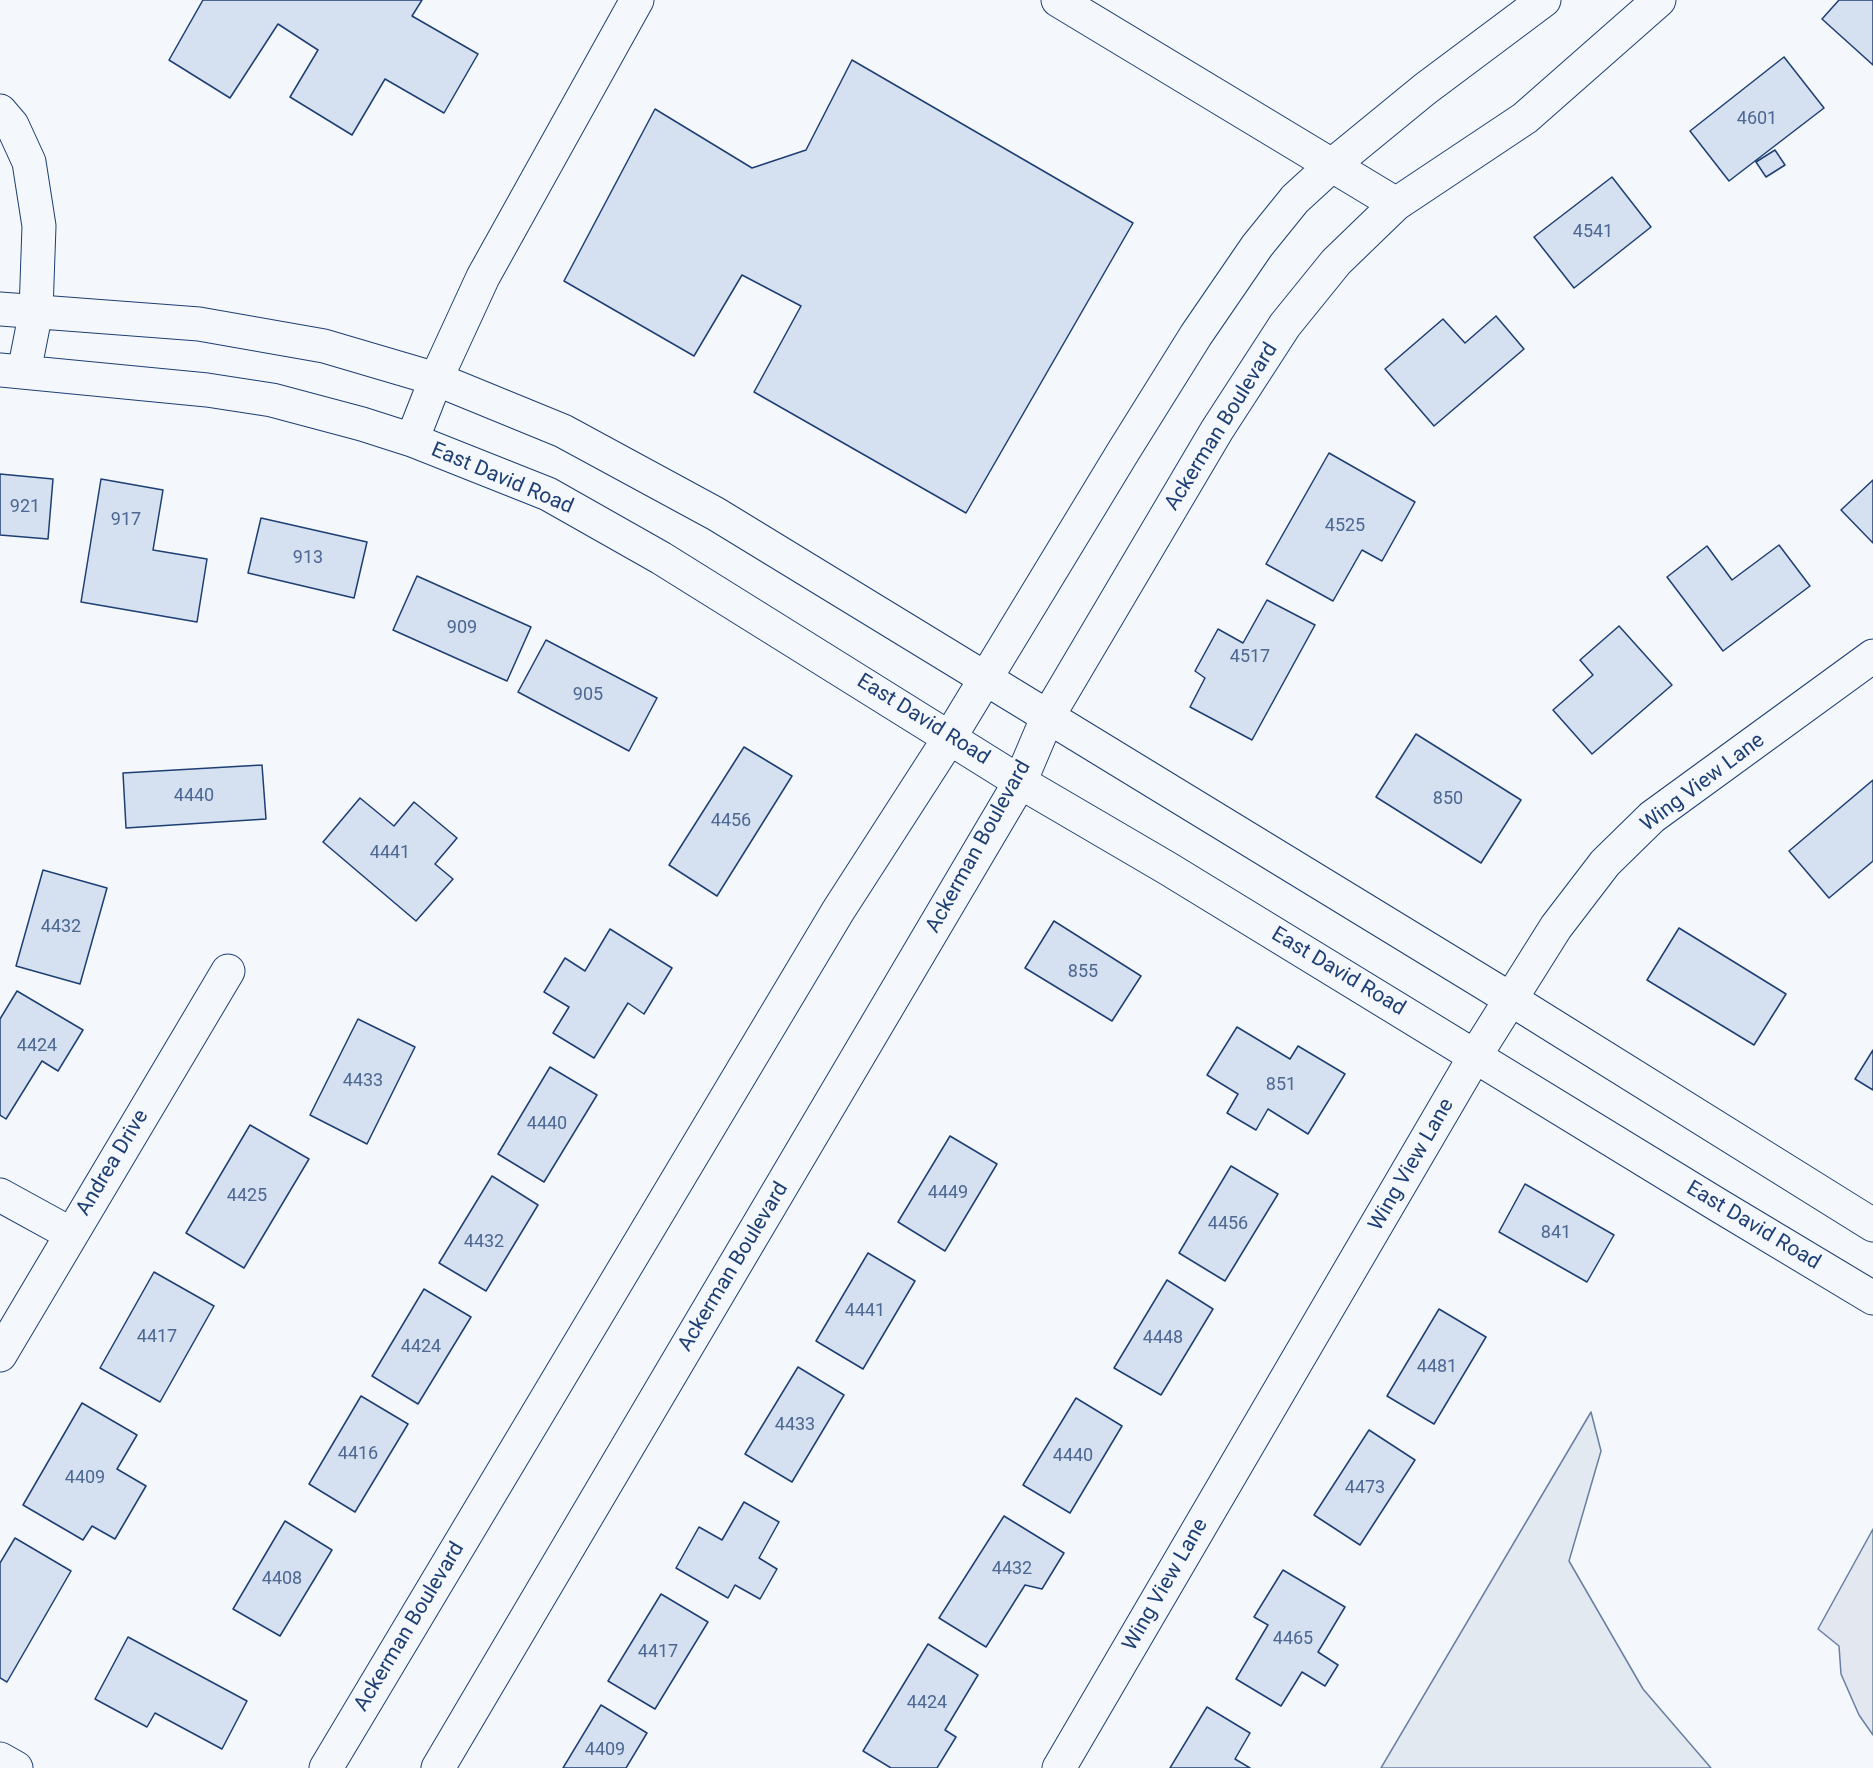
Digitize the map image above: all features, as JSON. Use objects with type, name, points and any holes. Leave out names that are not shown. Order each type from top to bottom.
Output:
[{"type":"street","points":[[412,440],[436,380],[483,277],[637,0]]},
{"type":"street","points":[[1058,0],[1396,204]]},
{"type":"street","name":"Ackerman Boulevard","points":[[326,1768],[838,911],[986,680],[1196,335],[1257,246],[1295,199],[1331,166],[1425,89],[1544,0]]},
{"type":"street","name":"Ackerman Boulevard","points":[[438,1768],[1020,782],[1048,716],[1217,430],[1285,325],[1336,262],[1396,204],[1525,118],[1659,0]]},
{"type":"street","points":[[0,111],[12,125],[29,162],[39,225],[36,311],[12,371]]},
{"type":"street","points":[[0,309],[211,326],[324,346],[436,380],[563,431],[716,514],[1512,1000],[1873,1225]]},
{"type":"street","name":"East David Road","points":[[12,371],[207,390],[272,400],[412,440],[548,494],[662,558],[1020,782],[1167,868],[1873,1298]]},
{"type":"street","name":"Wing View Lane","points":[[1059,1768],[1475,1056],[1556,927],[1605,863],[1652,818],[1873,656]]},
{"type":"street","name":"Andrea Drive","points":[[0,1355],[228,971]]},
{"type":"street","points":[[0,1195],[70,1234]]},
{"type":"street","points":[[0,1759],[16,1768]]},
{"type":"shaded area","points":[[1591,1412],[1601,1451],[1569,1561],[1643,1689],[1711,1768],[1381,1768]]},
{"type":"shaded area","points":[[1873,1529],[1873,1735],[1859,1715],[1841,1674],[1839,1646],[1818,1629]]},
{"type":"building","points":[[203,0],[422,0],[412,16],[478,54],[444,113],[385,79],[352,135],[290,97],[318,50],[278,24],[230,98],[169,60]]},
{"type":"building","points":[[1839,0],[1873,0],[1873,65],[1822,19]]},
{"type":"building","points":[[1784,57],[1824,108],[1729,181],[1690,131]]},
{"type":"building","points":[[852,60],[1133,223],[966,513],[754,392],[801,306],[742,275],[694,356],[564,281],[655,109],[752,168],[806,150]]},
{"type":"building","points":[[1775,150],[1785,165],[1766,177],[1756,162]]},
{"type":"building","points":[[1612,177],[1651,227],[1574,288],[1534,237]]},
{"type":"building","points":[[1496,316],[1524,349],[1434,426],[1385,369],[1443,319],[1465,343]]},
{"type":"building","points":[[1329,453],[1415,502],[1382,561],[1362,550],[1333,601],[1266,564]]},
{"type":"building","points":[[0,474],[53,479],[48,539],[0,535]]},
{"type":"building","points":[[101,479],[163,490],[153,550],[207,559],[197,622],[81,602]]},
{"type":"building","points":[[1873,480],[1873,543],[1841,510]]},
{"type":"building","points":[[261,518],[367,542],[354,598],[248,573]]},
{"type":"building","points":[[1779,545],[1810,586],[1723,651],[1667,577],[1707,546],[1732,580]]},
{"type":"building","points":[[417,576],[531,627],[507,681],[393,630]]},
{"type":"building","points":[[1267,600],[1315,625],[1252,740],[1190,707],[1205,678],[1195,671],[1218,629],[1243,643]]},
{"type":"building","points":[[1619,626],[1672,685],[1592,754],[1553,710],[1593,675],[1580,660]]},
{"type":"building","points":[[546,640],[657,698],[629,751],[518,692]]},
{"type":"building","points":[[1416,734],[1521,800],[1481,863],[1376,797]]},
{"type":"building","points":[[744,747],[792,776],[717,896],[669,865]]},
{"type":"building","points":[[262,765],[266,819],[126,828],[123,773]]},
{"type":"building","points":[[1873,780],[1873,861],[1829,898],[1789,851]]},
{"type":"building","points":[[360,798],[394,826],[414,802],[457,838],[435,864],[453,879],[416,921],[323,842]]},
{"type":"building","points":[[43,870],[107,888],[80,984],[16,966]]},
{"type":"building","points":[[1054,921],[1141,976],[1112,1021],[1025,968]]},
{"type":"building","points":[[1679,928],[1786,994],[1754,1045],[1647,980]]},
{"type":"building","points":[[610,929],[672,968],[644,1014],[628,1003],[594,1058],[553,1033],[569,1007],[544,992],[565,958],[585,971]]},
{"type":"building","points":[[17,991],[83,1030],[58,1071],[42,1061],[6,1119],[0,1115],[0,1019]]},
{"type":"building","points":[[358,1019],[415,1047],[367,1144],[310,1115]]},
{"type":"building","points":[[1237,1027],[1290,1059],[1298,1046],[1345,1074],[1308,1134],[1268,1109],[1256,1130],[1227,1113],[1238,1094],[1207,1075]]},
{"type":"building","points":[[1873,1050],[1873,1090],[1855,1079]]},
{"type":"building","points":[[550,1067],[597,1095],[544,1182],[498,1154]]},
{"type":"building","points":[[250,1125],[309,1159],[244,1268],[186,1233]]},
{"type":"building","points":[[950,1136],[997,1164],[945,1251],[898,1222]]},
{"type":"building","points":[[1231,1166],[1278,1194],[1225,1281],[1179,1253]]},
{"type":"building","points":[[492,1176],[538,1205],[486,1291],[439,1263]]},
{"type":"building","points":[[1525,1184],[1614,1235],[1587,1282],[1499,1232]]},
{"type":"building","points":[[868,1253],[915,1281],[863,1369],[816,1341]]},
{"type":"building","points":[[154,1272],[214,1306],[160,1402],[100,1368]]},
{"type":"building","points":[[1167,1280],[1213,1309],[1161,1395],[1114,1368]]},
{"type":"building","points":[[424,1289],[471,1317],[418,1404],[372,1376]]},
{"type":"building","points":[[1439,1309],[1486,1337],[1434,1424],[1387,1396]]},
{"type":"building","points":[[798,1367],[844,1395],[792,1482],[745,1454]]},
{"type":"building","points":[[361,1396],[408,1424],[355,1512],[309,1484]]},
{"type":"building","points":[[1076,1398],[1122,1426],[1070,1513],[1023,1485]]},
{"type":"building","points":[[82,1403],[137,1435],[117,1469],[146,1486],[115,1539],[92,1526],[83,1540],[23,1505]]},
{"type":"building","points":[[1369,1430],[1415,1460],[1360,1545],[1314,1515]]},
{"type":"building","points":[[744,1502],[779,1522],[759,1558],[777,1569],[760,1599],[735,1585],[728,1598],[676,1568],[699,1527],[722,1540]]},
{"type":"building","points":[[1004,1516],[1064,1553],[1042,1589],[1025,1585],[986,1647],[939,1618]]},
{"type":"building","points":[[285,1521],[332,1550],[280,1636],[233,1609]]},
{"type":"building","points":[[15,1538],[71,1571],[7,1682],[0,1678],[0,1563]]},
{"type":"building","points":[[1283,1570],[1345,1607],[1318,1652],[1338,1665],[1325,1686],[1302,1672],[1281,1706],[1236,1679],[1268,1625],[1254,1617]]},
{"type":"building","points":[[661,1594],[708,1622],[655,1709],[608,1681]]},
{"type":"building","points":[[128,1637],[247,1701],[222,1749],[155,1713],[147,1727],[95,1699]]},
{"type":"building","points":[[928,1644],[978,1675],[945,1730],[956,1737],[937,1768],[891,1768],[863,1751]]},
{"type":"building","points":[[601,1705],[647,1733],[626,1768],[563,1768]]},
{"type":"building","points":[[1207,1707],[1250,1733],[1235,1759],[1250,1768],[1170,1768]]}]
